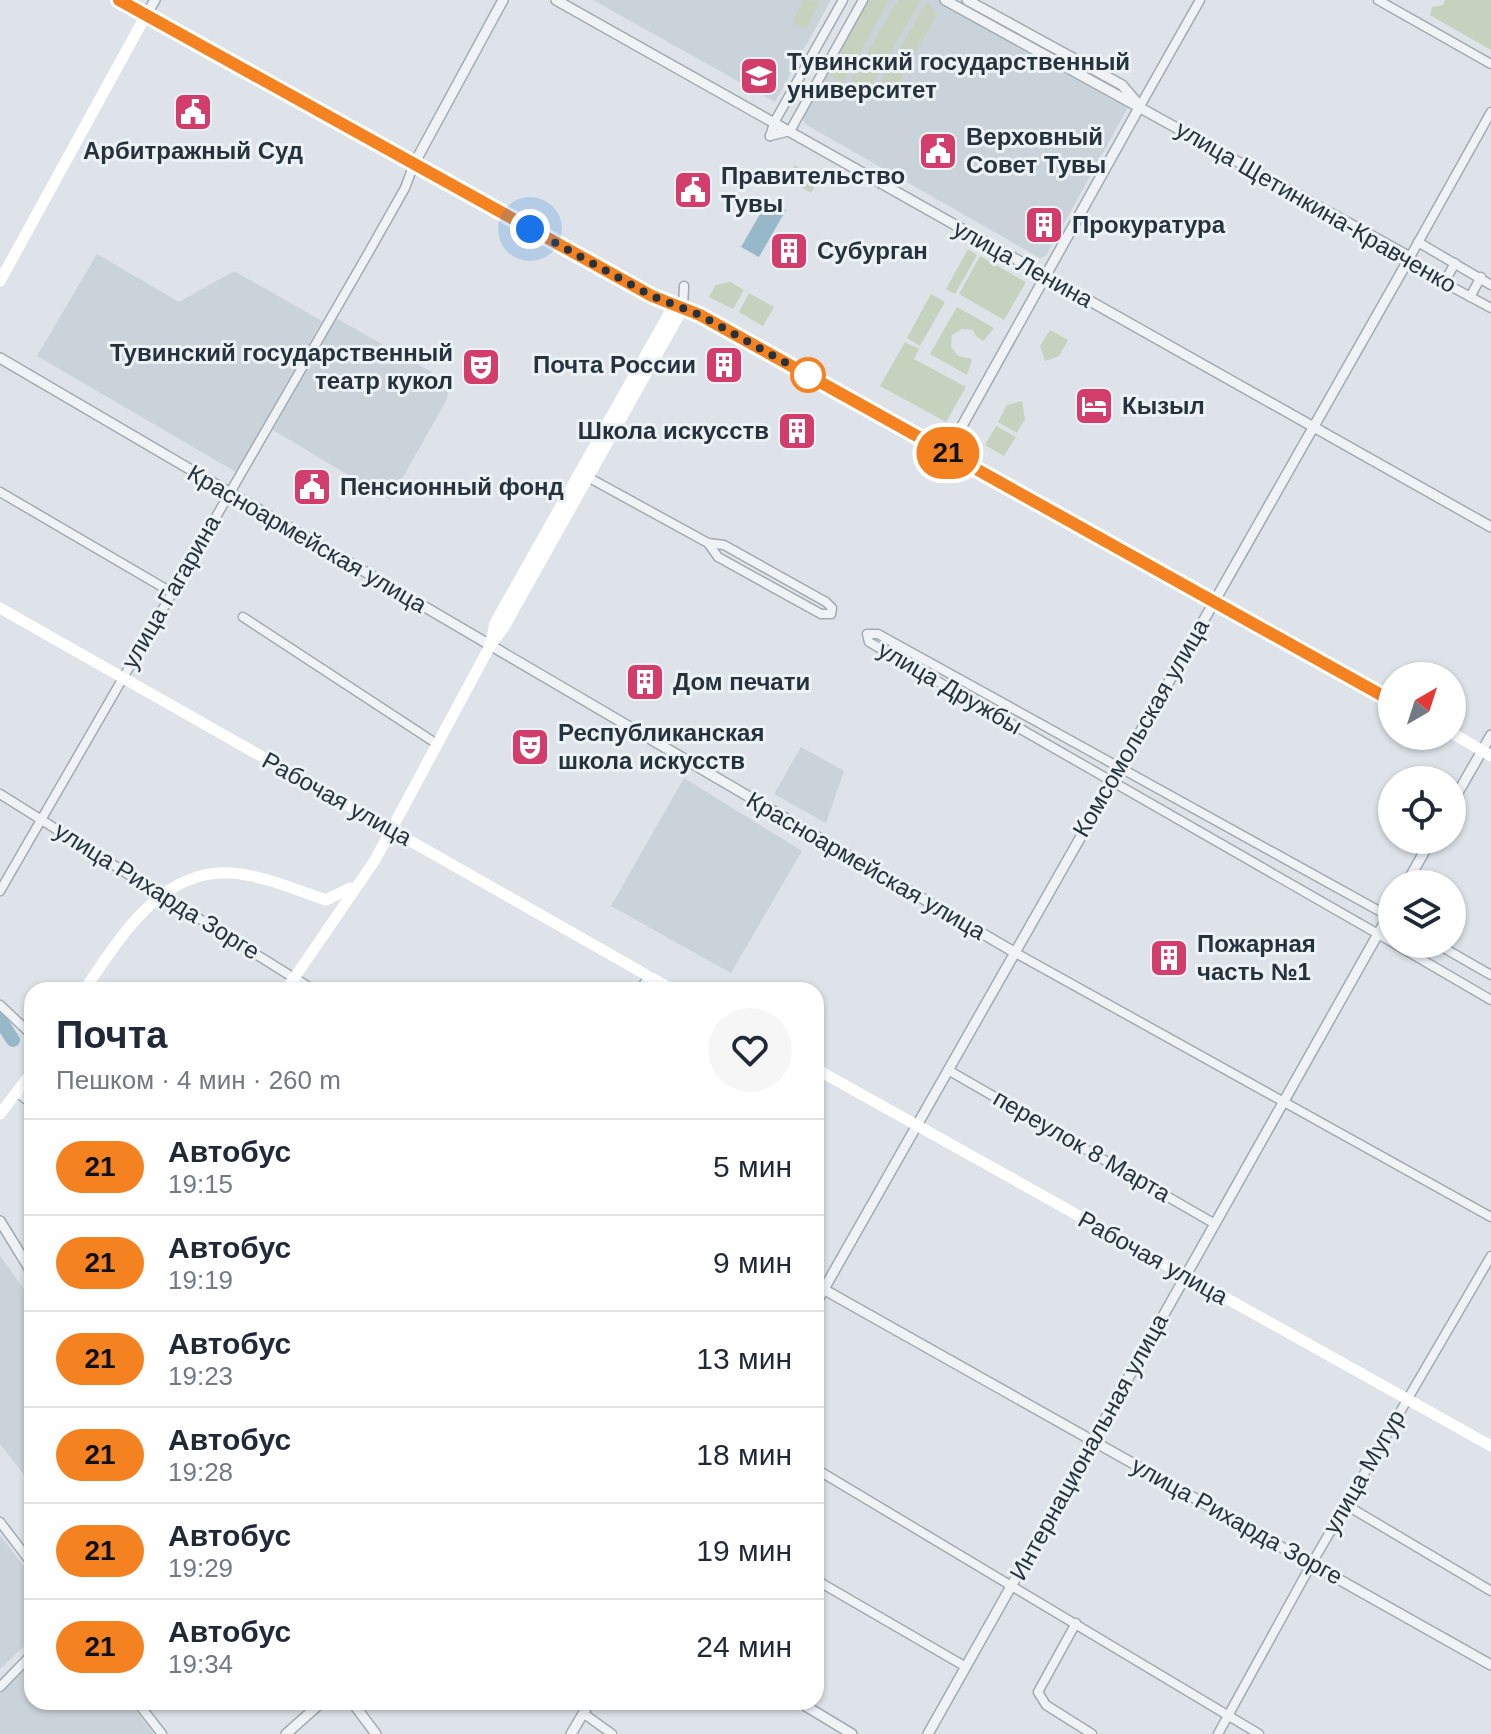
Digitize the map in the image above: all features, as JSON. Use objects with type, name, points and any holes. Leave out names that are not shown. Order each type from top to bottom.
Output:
[{"type":"main road","points":[[119,0],[947,453],[1378,693]]},
{"type":"main road","points":[[0,281],[146,15]]},
{"type":"main road","points":[[291,982],[363,878],[391,830],[678,307]]},
{"type":"main road","name":"Рабочая улица","points":[[0,608],[659,982]]},
{"type":"main road","points":[[1466,741],[1486,753]]},
{"type":"main road","points":[[90,982],[131,924],[161,895],[189,882],[232,873],[326,900],[343,894],[363,878]]},
{"type":"main road","points":[[326,900],[333,918]]},
{"type":"main road","name":"Рабочая улица","points":[[824,1073],[1491,1446]]},
{"type":"main road","points":[[0,1123],[4,1110],[24,1084]]},
{"type":"street","points":[[146,15],[155,0]]},
{"type":"street","name":"улица Гагарина","points":[[0,891],[366,257],[503,0]]},
{"type":"street","name":"улица Ленина","points":[[556,0],[1491,527]]},
{"type":"street","points":[[843,0],[775,121],[770,136],[790,131],[863,0]]},
{"type":"street","name":"улица Щетинкина-Кравченко","points":[[945,0],[1410,257],[1426,273],[1491,308]]},
{"type":"street","name":"улица Щетинкина-Кравченко","points":[[967,0],[1122,85],[1140,106]]},
{"type":"street","points":[[947,453],[1200,0]]},
{"type":"street","points":[[1378,0],[1491,64]]},
{"type":"street","name":"Комсомольская улица","points":[[824,1280],[917,1125],[1491,112]]},
{"type":"street","name":"улица Щетинкина-Кравченко","points":[[1418,242],[1491,285]]},
{"type":"street","points":[[1444,283],[1455,263]]},
{"type":"street","points":[[1470,297],[1481,277]]},
{"type":"street","name":"Красноармейская улица","points":[[0,358],[1014,952],[1491,1217]]},
{"type":"street","points":[[584,475],[708,543],[724,545],[826,602],[832,608],[831,614],[821,614],[718,557],[708,543]]},
{"type":"street","points":[[0,492],[171,592]]},
{"type":"street","points":[[243,617],[437,744]]},
{"type":"street","name":"улица Дружбы","points":[[1378,908],[1120,765],[1106,762],[876,633],[867,634],[869,642],[1378,934]]},
{"type":"street","points":[[936,680],[942,670]]},
{"type":"street","points":[[1466,782],[1486,753],[1491,735]]},
{"type":"street","name":"улица Рихарда Зорге","points":[[0,794],[300,982]]},
{"type":"street","points":[[1269,872],[1279,853]]},
{"type":"street","name":"Интернациональная улица","points":[[928,1734],[1378,934]]},
{"type":"street","name":"улица Дружбы","points":[[1420,958],[1491,1000]]},
{"type":"street","points":[[1461,958],[1491,975]]},
{"type":"street","points":[[645,982],[649,976]]},
{"type":"street","points":[[0,1005],[24,1028]]},
{"type":"street","name":"переулок 8 Марта","points":[[948,1070],[1215,1224]]},
{"type":"street","points":[[18,1093],[24,1098]]},
{"type":"street","points":[[0,1221],[24,1260]]},
{"type":"street","name":"улица Мугур","points":[[1218,1734],[1405,1399],[1491,1256]]},
{"type":"street","name":"улица Рихарда Зорге","points":[[824,1289],[1491,1665]]},
{"type":"street","points":[[824,1474],[1259,1734]]},
{"type":"street","points":[[1346,1505],[1491,1591]]},
{"type":"street","points":[[0,1522],[24,1554]]},
{"type":"street","points":[[824,1585],[966,1667]]},
{"type":"street","points":[[1076,1623],[1038,1692],[1046,1705],[1092,1734]]},
{"type":"street","points":[[0,1687],[24,1662]]},
{"type":"street","points":[[143,1710],[162,1734]]},
{"type":"street","points":[[286,1734],[313,1710]]},
{"type":"street","points":[[358,1710],[376,1734]]},
{"type":"street","points":[[571,1734],[585,1710]]},
{"type":"street","points":[[812,1710],[852,1734]]},
{"type":"street","points":[[583,1713],[612,1734]]},
{"type":"shaded area","name":"Тувинский государственный университет","points":[[593,0],[831,0],[775,102]]},
{"type":"shaded area","points":[[862,0],[942,0],[1131,102],[1046,256],[1040,258],[805,124],[802,116]]},
{"type":"shaded area","points":[[97,254],[179,302],[234,271],[322,321],[236,472],[37,356]]},
{"type":"shaded area","points":[[336,318],[451,383],[446,401],[390,500],[273,430]]},
{"type":"shaded area","points":[[801,747],[844,771],[826,823],[774,794]]},
{"type":"shaded area","points":[[684,778],[802,851],[731,973],[611,906]]},
{"type":"shaded area","points":[[0,1256],[24,1289],[24,1475],[0,1444]]},
{"type":"shaded area","points":[[0,1535],[24,1566],[24,1646],[0,1669]]},
{"type":"shaded area","points":[[24,1669],[24,1710],[135,1710],[154,1734],[0,1734],[0,1694]]},
{"type":"green space","points":[[803,0],[821,1],[806,29],[792,22]]},
{"type":"green space","points":[[868,0],[889,0],[843,83],[828,74]]},
{"type":"green space","points":[[898,0],[921,0],[866,95],[848,86]]},
{"type":"green space","points":[[1445,0],[1491,0],[1491,50],[1430,15],[1432,7],[1443,5]]},
{"type":"green space","points":[[926,3],[933,8],[936,16],[899,82],[877,101],[871,98]]},
{"type":"green space","points":[[794,165],[819,179],[811,193],[793,182]]},
{"type":"green space","points":[[968,249],[977,255],[955,294],[946,289]]},
{"type":"green space","points":[[980,256],[1026,282],[1004,320],[959,294]]},
{"type":"green space","points":[[730,282],[744,290],[733,309],[709,297],[716,285]]},
{"type":"green space","points":[[749,293],[774,307],[763,326],[739,312]]},
{"type":"green space","points":[[931,294],[945,302],[920,346],[907,338]]},
{"type":"green space","points":[[957,307],[994,328],[983,341],[973,330],[962,329],[952,335],[951,347],[958,356],[972,359],[967,375],[930,354]]},
{"type":"green space","points":[[1050,330],[1068,340],[1059,356],[1045,361],[1040,346]]},
{"type":"green space","points":[[905,342],[919,349],[914,359],[966,387],[946,422],[880,386]]},
{"type":"green space","points":[[1022,401],[1025,419],[1017,433],[998,422],[1007,405]]},
{"type":"green space","points":[[996,426],[1016,437],[1004,456],[985,445]]},
{"type":"water","points":[[768,200],[786,210],[759,257],[741,247]]},
{"type":"waterway","points":[[0,1020],[13,1040]]},
{"type":"bus line","name":"21","points":[[119,0],[652,296],[700,315],[1378,693]]},
{"type":"place","name":"Тувинский государственный университет","points":[[759,76]]},
{"type":"place","name":"Арбитражный Суд","points":[[193,112]]},
{"type":"place","name":"Верховный Совет Тувы","points":[[938,151]]},
{"type":"place","name":"Правительство Тувы","points":[[693,190]]},
{"type":"place","name":"Прокуратура","points":[[1044,225]]},
{"type":"place","name":"Субурган","points":[[789,251]]},
{"type":"place","name":"Почта России","points":[[724,365]]},
{"type":"place","name":"Тувинский государственный театр кукол","points":[[481,367]]},
{"type":"place","name":"Кызыл","points":[[1094,406]]},
{"type":"place","name":"Школа искусств","points":[[797,431]]},
{"type":"place","name":"Пенсионный фонд","points":[[312,487]]},
{"type":"place","name":"Дом печати","points":[[645,682]]},
{"type":"place","name":"Республиканская школа искусств","points":[[530,747]]},
{"type":"place","name":"Пожарная часть №1","points":[[1169,958]]},
{"type":"route","points":[[530,229],[652,296],[700,315],[808,375]]}]
